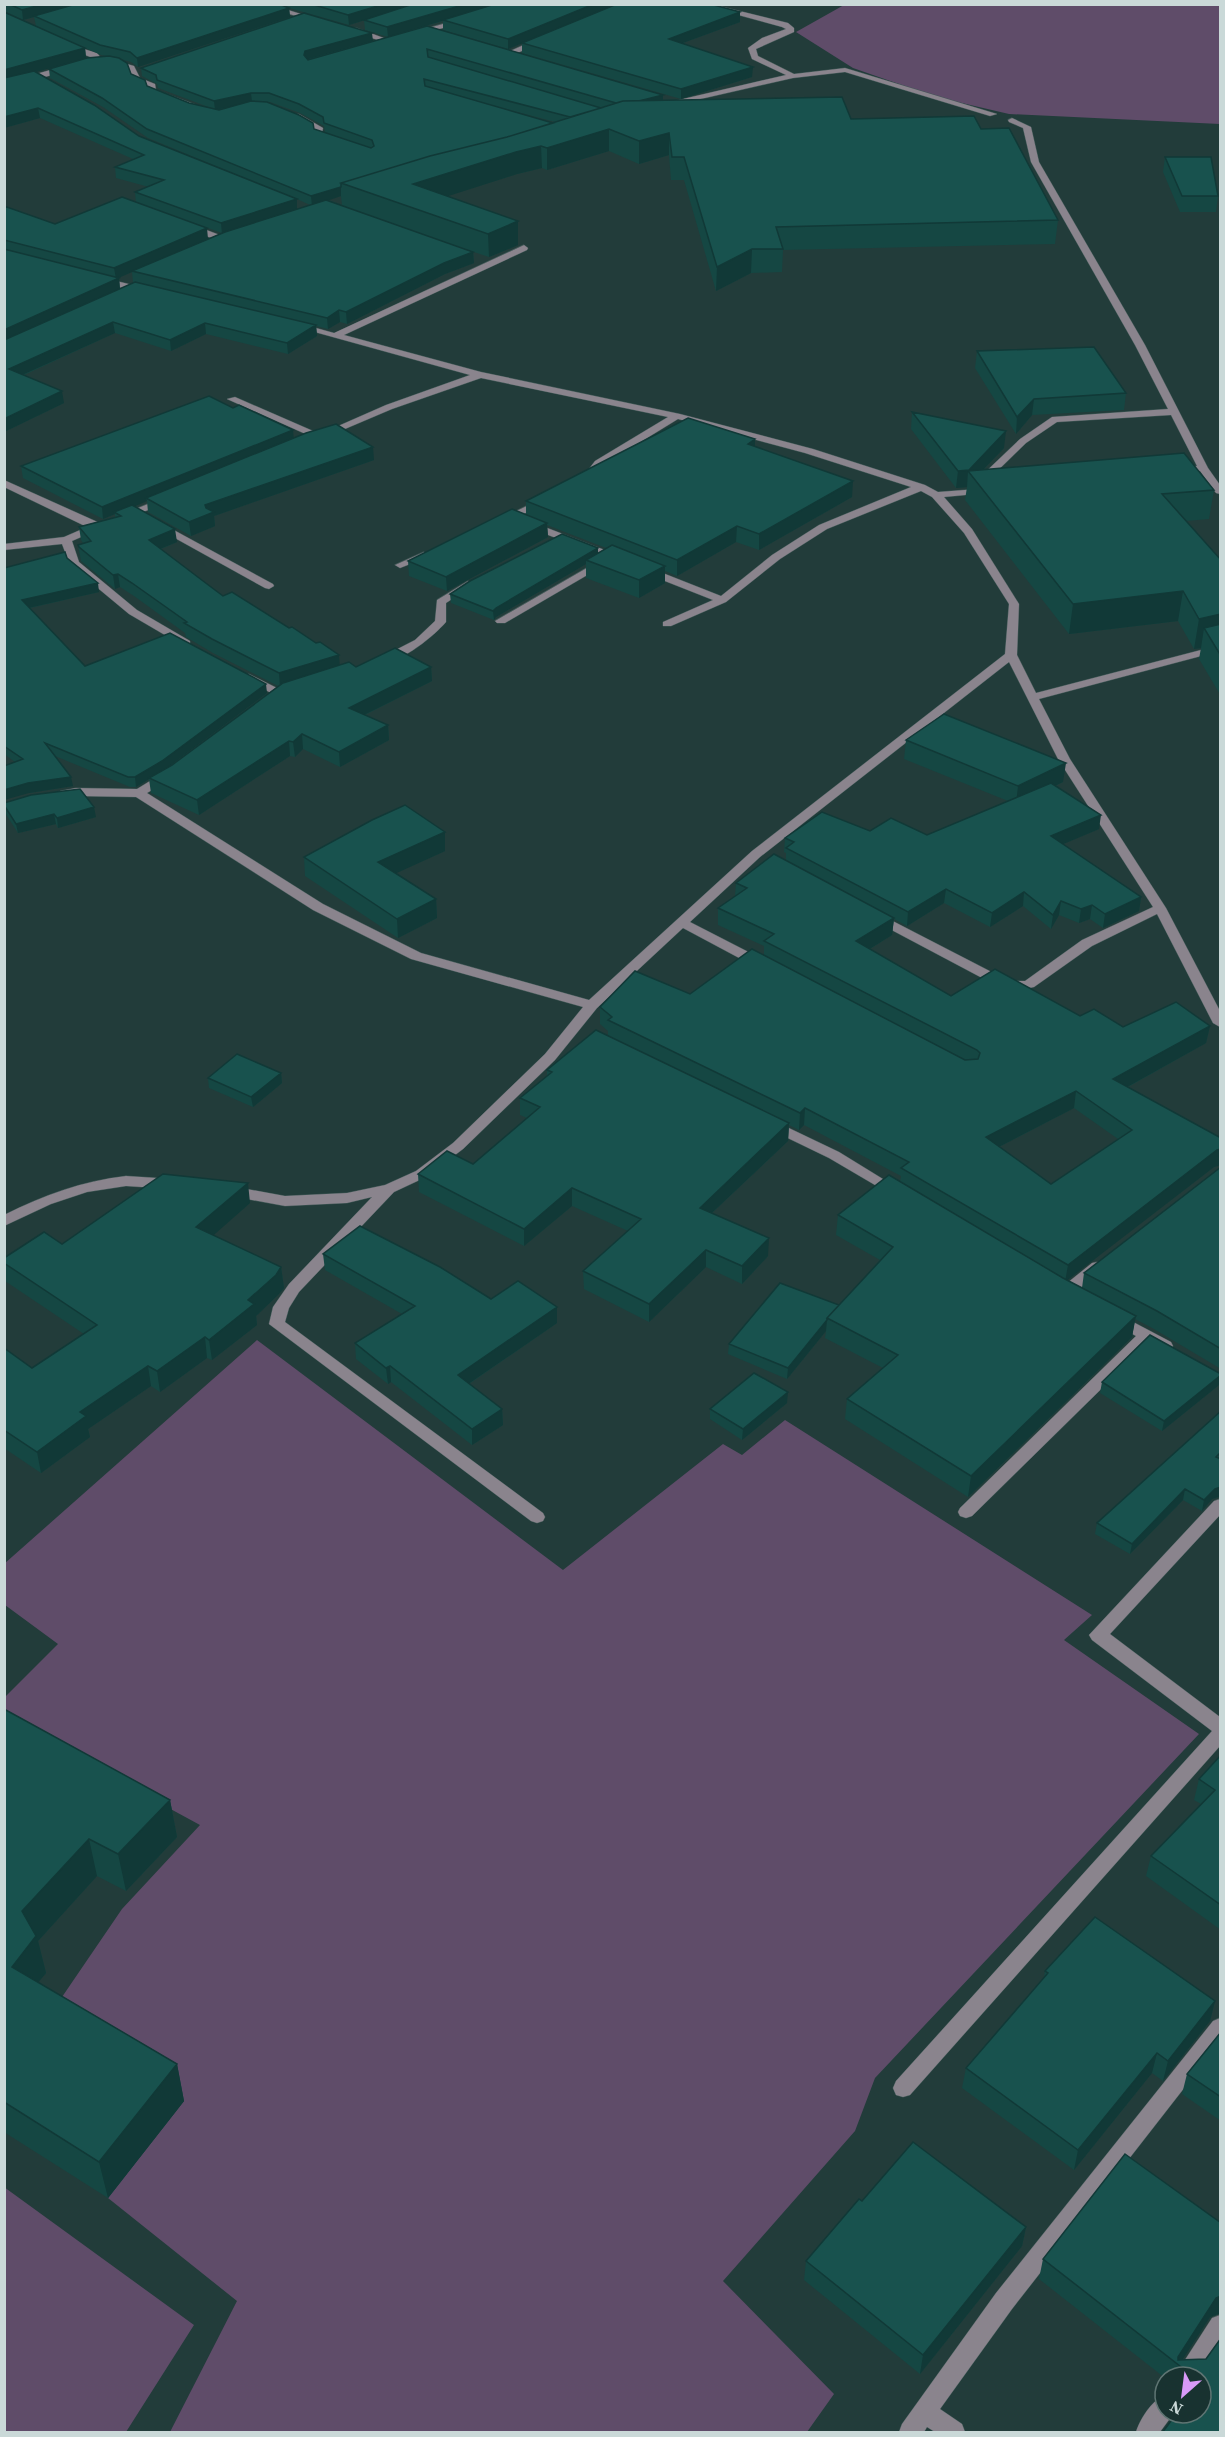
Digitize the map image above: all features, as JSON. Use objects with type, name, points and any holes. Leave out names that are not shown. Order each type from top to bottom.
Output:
[{"type":"street","points":[[259,4],[328,23]]},
{"type":"street","points":[[701,4],[786,25],[791,30],[765,40],[752,48],[755,57],[793,76]]},
{"type":"street","points":[[294,21],[305,17]]},
{"type":"street","points":[[406,35],[468,19]]},
{"type":"street","points":[[340,26],[385,40]]},
{"type":"street","points":[[351,29],[362,26]]},
{"type":"street","points":[[427,30],[448,36]]},
{"type":"street","points":[[375,44],[396,38]]},
{"type":"street","points":[[55,40],[94,55],[98,59]]},
{"type":"street","points":[[510,53],[543,40]]},
{"type":"street","points":[[499,50],[521,56]]},
{"type":"street","points":[[4,85],[98,59],[125,63],[137,73],[136,79],[152,86],[152,91],[214,114]]},
{"type":"street","points":[[137,73],[148,69]]},
{"type":"street","points":[[667,103],[678,103],[822,70],[845,70],[993,114]]},
{"type":"street","points":[[38,76],[48,82]]},
{"type":"street","points":[[287,114],[320,130],[318,134],[343,144]]},
{"type":"street","points":[[1012,120],[1027,127],[1035,162],[1140,345],[1203,468],[1221,490]]},
{"type":"street","points":[[180,224],[222,239]]},
{"type":"street","points":[[212,244],[231,236]]},
{"type":"street","points":[[335,336],[524,248]]},
{"type":"street","points":[[478,259],[489,263]]},
{"type":"street","points":[[95,278],[159,294]]},
{"type":"street","points":[[117,284],[128,280]]},
{"type":"street","points":[[116,298],[136,288]]},
{"type":"street","points":[[282,322],[480,375],[677,416],[809,451],[921,487],[936,495],[968,531],[1014,604],[1011,655],[1064,759],[1160,908],[1221,1023]]},
{"type":"street","points":[[232,399],[313,439],[389,406],[480,375]]},
{"type":"street","points":[[970,492],[1023,441],[1055,419],[1174,412]]},
{"type":"street","points":[[575,485],[588,478],[599,463],[677,416]]},
{"type":"street","points":[[1168,472],[1203,468]]},
{"type":"street","points":[[4,483],[96,527]]},
{"type":"street","points":[[667,624],[722,600],[776,557],[823,527],[921,487]]},
{"type":"street","points":[[936,495],[994,489]]},
{"type":"street","points":[[4,547],[66,540],[178,495]]},
{"type":"street","points":[[492,526],[554,496]]},
{"type":"street","points":[[135,512],[269,586]]},
{"type":"street","points":[[512,517],[556,539],[611,556],[722,600]]},
{"type":"street","points":[[66,540],[74,563],[134,612],[199,651]]},
{"type":"street","points":[[400,565],[431,552]]},
{"type":"street","points":[[501,621],[611,556]]},
{"type":"street","points":[[376,663],[419,642],[440,622],[441,602],[476,580]]},
{"type":"street","points":[[1033,697],[1221,648]]},
{"type":"street","points":[[219,1190],[285,1201],[347,1198],[389,1189],[421,1174],[458,1146],[579,1030],[592,1005],[681,922],[1011,655]]},
{"type":"street","points":[[238,672],[285,692],[261,707]]},
{"type":"street","points":[[139,793],[178,768]]},
{"type":"street","points":[[53,796],[76,792],[139,793],[318,907],[416,956],[592,1005]]},
{"type":"street","points":[[860,909],[974,970],[1006,985],[1019,986],[1029,984],[1087,943],[1160,908]]},
{"type":"street","points":[[681,922],[774,970]]},
{"type":"street","points":[[761,1120],[834,1155],[915,1203]]},
{"type":"street","points":[[4,1221],[36,1204],[85,1186],[107,1182],[151,1180],[185,1185]]},
{"type":"street","points":[[389,1189],[294,1288],[281,1307],[277,1324],[537,1516]]},
{"type":"street","points":[[1066,1292],[1111,1257]]},
{"type":"street","points":[[1106,1313],[1174,1351]]},
{"type":"street","points":[[966,1512],[1147,1335]]},
{"type":"street","points":[[1221,1505],[1098,1635],[1221,1727]]},
{"type":"street","points":[[903,2088],[1221,1734]]},
{"type":"street","points":[[909,2433],[1004,2301],[1221,2027]]},
{"type":"street","points":[[1193,2365],[1221,2326]]},
{"type":"street","points":[[925,2412],[954,2433]]},
{"type":"shaded area","points":[[844,5],[1220,5],[1220,124],[1009,114],[936,97],[853,68],[796,32]]},
{"type":"shaded area","points":[[257,1340],[563,1570],[723,1444],[742,1455],[785,1420],[1092,1615],[1064,1640],[1199,1734],[875,2078],[855,2131],[723,2281],[834,2394],[807,2432],[170,2432],[237,2301],[108,2198],[184,2101],[47,2019],[122,1909],[200,1825],[5,1719],[5,1697],[58,1644],[5,1605],[4,1564]]},
{"type":"shaded area","points":[[4,2187],[194,2325],[126,2432],[5,2432]]},
{"type":"building","points":[[9,4],[44,4],[22,10]]},
{"type":"building","points":[[76,4],[279,4],[289,8],[137,58],[130,52],[100,45],[34,16]]},
{"type":"building","points":[[311,4],[384,4],[348,15]]},
{"type":"building","points":[[413,4],[466,4],[387,27],[364,20]]},
{"type":"building","points":[[495,4],[594,4],[508,39],[443,20]]},
{"type":"building","points":[[617,4],[710,4],[740,12],[669,39],[753,67],[681,89],[522,43]]},
{"type":"building","points":[[4,12],[85,48],[4,70]]},
{"type":"building","points":[[304,13],[372,33],[305,51],[304,55],[308,60],[427,26],[663,95],[639,101],[616,103],[427,49],[428,57],[601,108],[570,117],[424,79],[425,86],[553,123],[430,156],[341,183],[341,187],[311,196],[147,129],[102,98],[49,69],[87,58],[109,56],[119,58],[127,63],[131,74],[145,80],[147,86],[189,103],[219,110],[251,101],[267,102],[313,123],[314,129],[371,148],[374,146],[372,140],[324,123],[323,117],[299,104],[269,93],[251,93],[214,101],[157,80],[156,75],[141,68]]},
{"type":"building","points":[[34,71],[94,105],[139,136],[297,199],[221,223],[135,192],[164,180],[115,167],[144,155],[38,108],[4,117],[4,78]]},
{"type":"building","points":[[842,97],[851,119],[974,116],[981,129],[1009,128],[1058,220],[776,227],[783,249],[752,249],[717,267],[684,157],[672,157],[669,133],[639,141],[609,129],[547,148],[541,146],[516,152],[413,184],[518,221],[488,234],[341,183],[430,156],[507,137],[623,101]]},
{"type":"building","points":[[1165,157],[1211,157],[1218,196],[1182,196]]},
{"type":"building","points":[[122,197],[207,228],[114,268],[4,240],[4,206],[55,224]]},
{"type":"building","points":[[326,200],[473,252],[444,263],[346,312],[339,310],[327,318],[132,271],[225,232]]},
{"type":"building","points":[[4,249],[119,278],[4,330]]},
{"type":"building","points":[[135,282],[316,325],[287,343],[205,323],[170,340],[113,322],[9,369],[62,391],[4,419],[4,340]]},
{"type":"building","points":[[1094,347],[1126,393],[1034,399],[1017,417],[977,351]]},
{"type":"building","points":[[209,396],[233,408],[239,405],[293,430],[102,507],[21,466]]},
{"type":"building","points":[[912,412],[1006,431],[969,470],[958,471]]},
{"type":"building","points":[[688,418],[755,439],[748,444],[853,481],[759,534],[737,526],[677,560],[526,501]]},
{"type":"building","points":[[336,424],[373,447],[205,505],[214,512],[189,522],[146,498],[306,433]]},
{"type":"building","points":[[1184,453],[1214,490],[1162,494],[1221,560],[1221,614],[1199,619],[1183,591],[1073,604],[968,471]]},
{"type":"building","points":[[132,505],[175,529],[149,540],[223,596],[232,592],[289,628],[292,627],[316,643],[320,642],[339,655],[279,673],[184,623],[187,622],[132,583],[118,574],[113,575],[79,547],[78,545],[91,541],[79,527],[121,516],[114,512]]},
{"type":"building","points":[[512,509],[547,523],[446,577],[408,561]]},
{"type":"building","points":[[562,534],[598,548],[493,611],[450,594],[470,581]]},
{"type":"building","points":[[612,545],[665,566],[639,580],[586,560]]},
{"type":"building","points":[[65,552],[67,558],[98,583],[22,600],[85,666],[170,633],[266,684],[162,761],[135,777],[128,777],[45,743],[71,777],[28,783],[4,790],[4,766],[23,759],[4,746],[4,568]]},
{"type":"building","points":[[1221,624],[1221,656],[1204,628]]},
{"type":"building","points":[[395,648],[431,667],[349,708],[388,725],[339,752],[302,734],[293,742],[289,741],[197,800],[149,778],[172,765],[283,683],[349,662],[356,667]]},
{"type":"building","points":[[944,714],[1066,763],[1018,786],[906,740]]},
{"type":"building","points":[[1051,783],[1101,815],[1051,836],[1141,897],[1105,914],[1092,905],[1081,909],[1061,901],[1053,915],[1024,892],[992,913],[946,889],[908,912],[786,848],[794,842],[785,838],[822,812],[870,831],[891,818],[927,835]]},
{"type":"building","points":[[80,789],[94,807],[57,818],[54,814],[16,824],[4,805],[4,803],[31,795]]},
{"type":"building","points":[[405,805],[445,832],[378,862],[436,899],[397,919],[304,857]]},
{"type":"building","points":[[774,854],[894,918],[856,941],[951,996],[995,969],[1080,1016],[1094,1009],[1123,1027],[1176,1002],[1210,1026],[1113,1079],[1221,1138],[1221,1149],[1068,1265],[901,1168],[909,1162],[805,1108],[800,1113],[608,1020],[612,1017],[600,1007],[635,971],[690,994],[752,949],[965,1060],[978,1059],[980,1053],[977,1050],[764,941],[774,934],[718,908],[747,888],[736,883]],"holes":[[[1076,1091],[1132,1130],[1051,1184],[986,1137]]]},
{"type":"building","points":[[596,1030],[789,1123],[700,1208],[769,1238],[742,1266],[706,1250],[649,1304],[583,1271],[641,1219],[572,1188],[524,1229],[418,1174],[447,1151],[473,1164],[540,1107],[520,1098],[552,1072],[547,1070]]},
{"type":"building","points":[[237,1054],[281,1073],[251,1097],[208,1078]]},
{"type":"building","points":[[1221,1167],[1221,1349],[1157,1311],[1084,1273]]},
{"type":"building","points":[[163,1174],[248,1183],[196,1227],[281,1267],[276,1275],[248,1300],[254,1304],[209,1340],[205,1337],[157,1371],[148,1366],[80,1412],[86,1416],[37,1452],[4,1430],[4,1348],[32,1368],[97,1325],[4,1263],[4,1258],[44,1232],[62,1244]]},
{"type":"building","points":[[889,1175],[1063,1278],[1136,1316],[971,1476],[847,1399],[898,1355],[827,1318],[893,1247],[838,1215]]},
{"type":"building","points":[[360,1226],[440,1267],[491,1299],[518,1281],[557,1307],[458,1375],[502,1409],[472,1429],[390,1366],[386,1368],[355,1343],[415,1306],[323,1254]]},
{"type":"building","points":[[780,1283],[839,1305],[788,1368],[729,1344]]},
{"type":"building","points":[[1150,1335],[1221,1374],[1164,1421],[1102,1382]]},
{"type":"building","points":[[754,1373],[788,1392],[743,1429],[710,1409]]},
{"type":"building","points":[[1221,1411],[1221,1452],[1216,1457],[1221,1459],[1221,1487],[1215,1489],[1204,1500],[1185,1489],[1132,1544],[1097,1523]]},
{"type":"building","points":[[4,1709],[170,1800],[118,1854],[89,1839],[22,1911],[36,1936],[12,1967],[177,2064],[99,2162],[4,2102]]},
{"type":"building","points":[[1221,1755],[1221,1905],[1151,1856],[1215,1790],[1199,1779]]},
{"type":"building","points":[[1095,1917],[1215,2001],[1168,2061],[1157,2053],[1078,2150],[966,2068],[1048,1973],[1045,1971]]},
{"type":"building","points":[[1221,2032],[1221,2097],[1187,2074]]},
{"type":"building","points":[[913,2142],[1026,2227],[923,2355],[806,2261],[859,2199],[862,2201]]},
{"type":"building","points":[[1125,2154],[1221,2223],[1221,2296],[1216,2298],[1178,2360],[1206,2359],[1221,2338],[1221,2433],[1162,2433],[1168,2425],[1213,2425],[1213,2365],[1179,2365],[1043,2259]]}]
